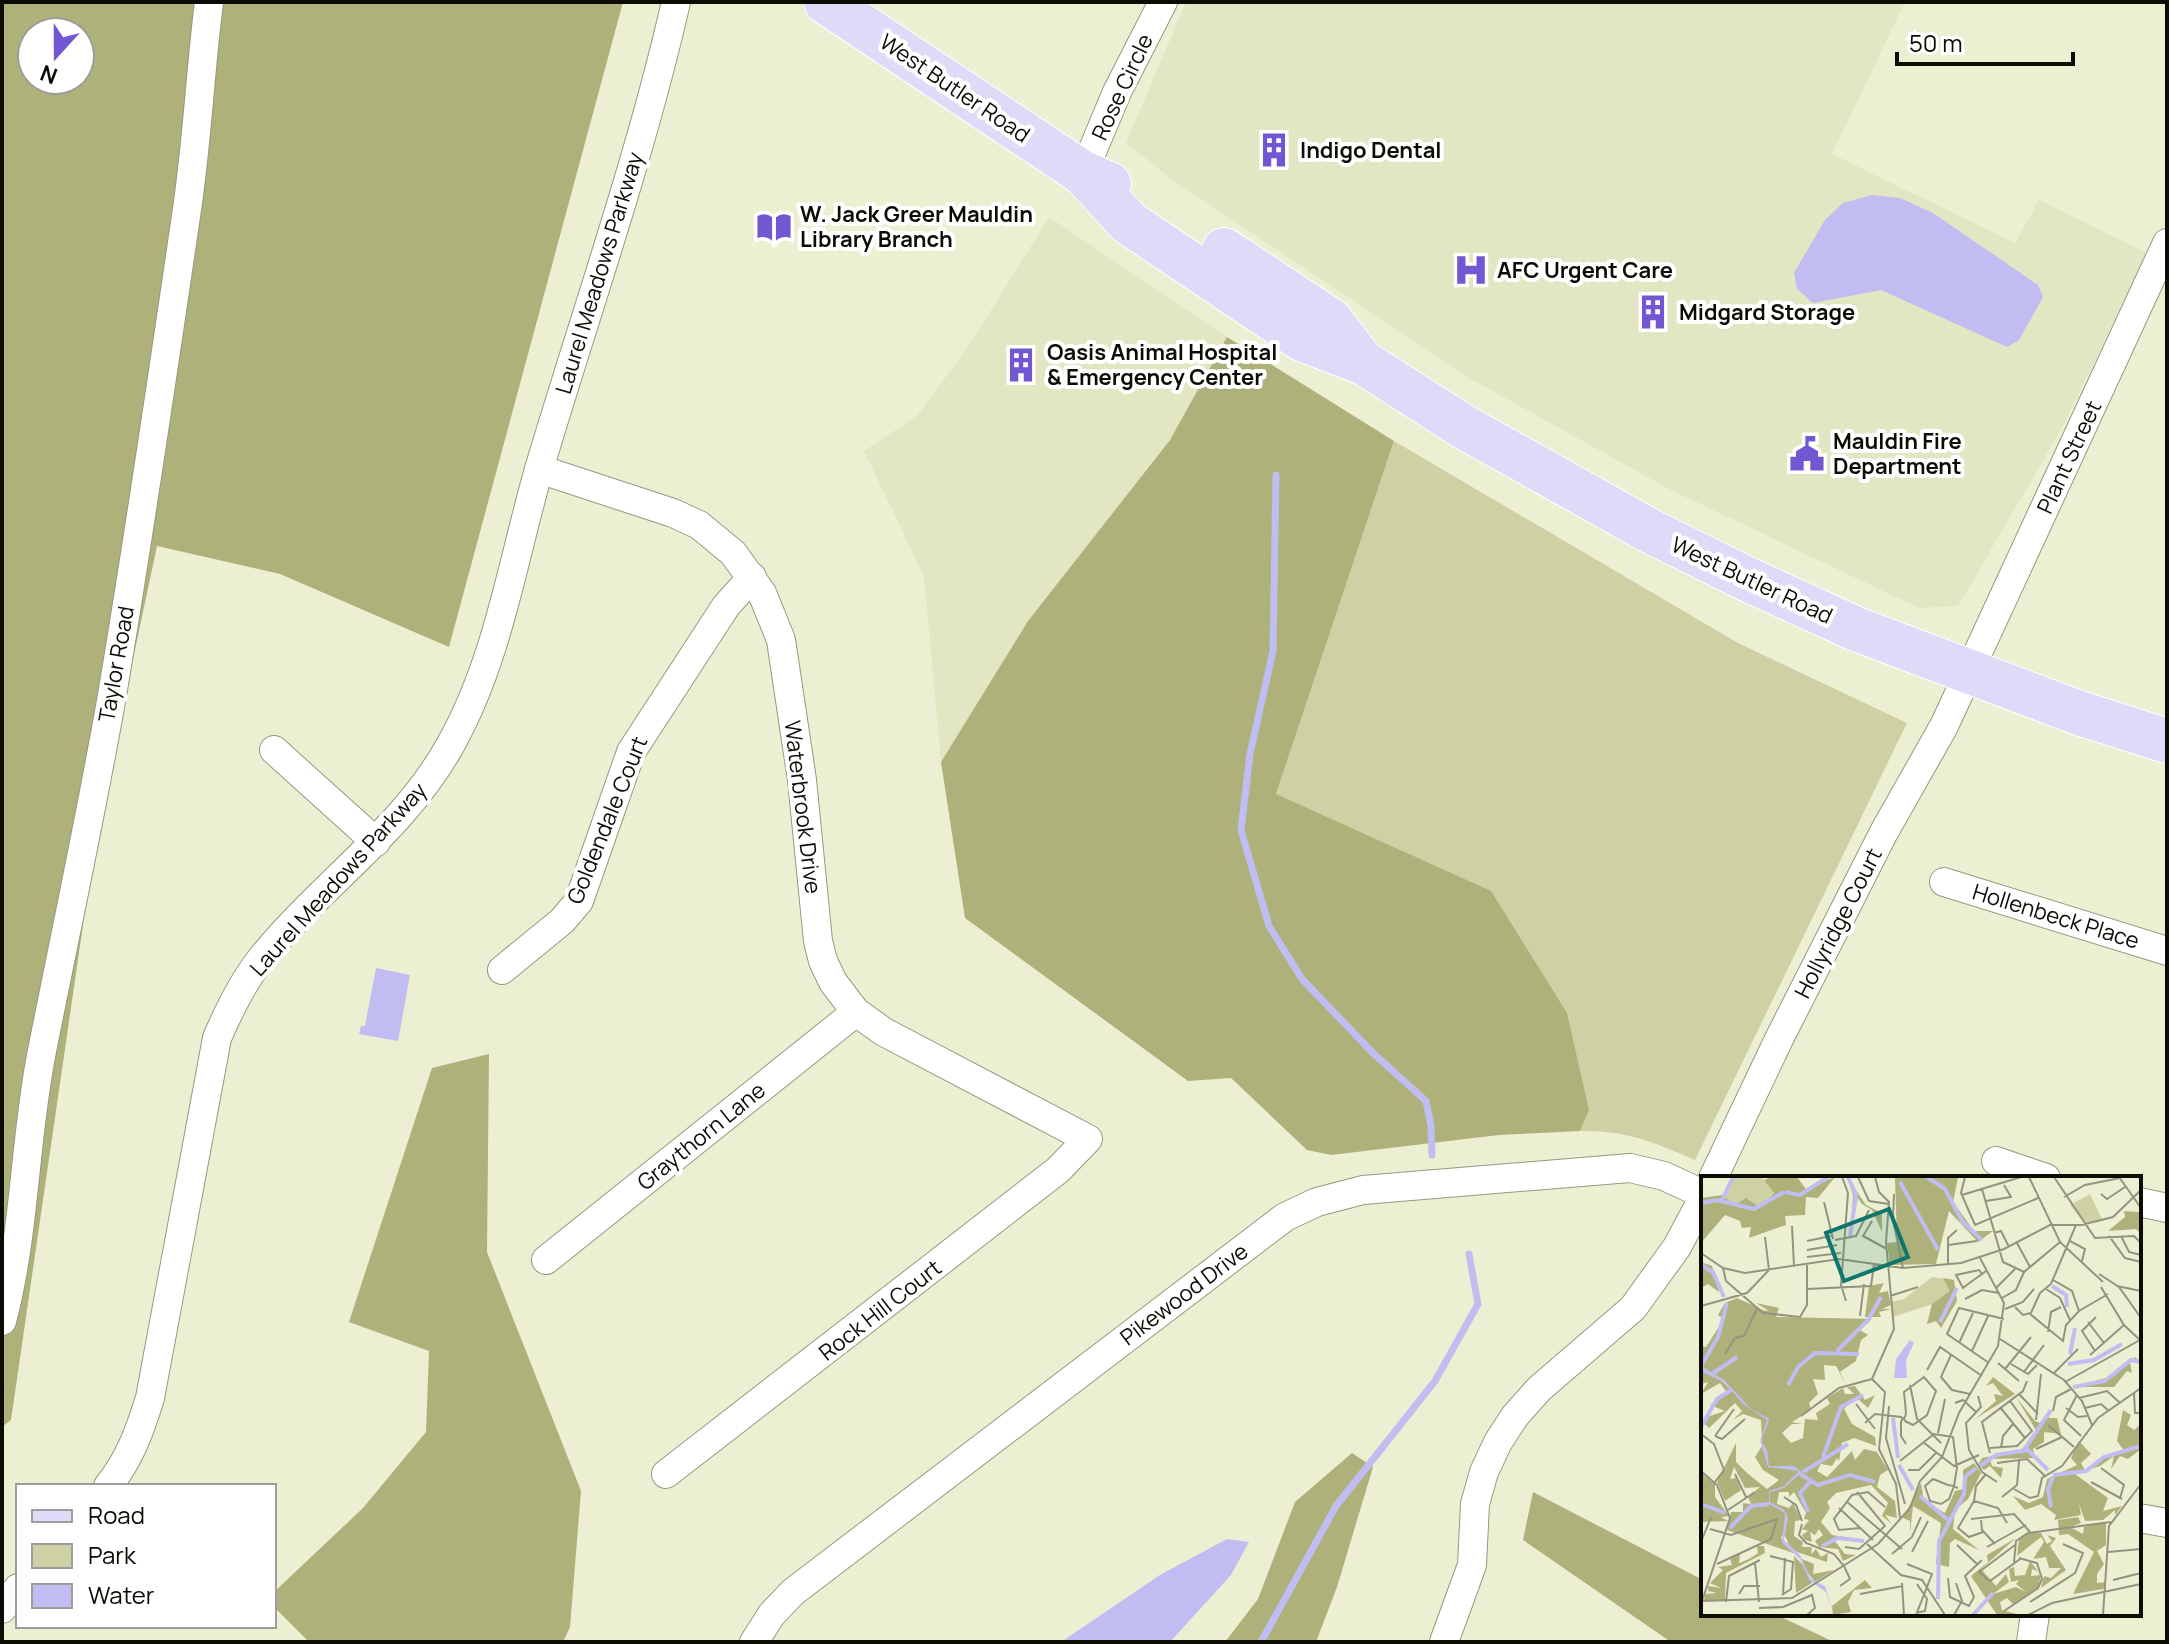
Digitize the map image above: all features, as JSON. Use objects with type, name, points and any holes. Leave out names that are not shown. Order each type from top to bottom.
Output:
[{"type":"main road","name":"West Butler Road","points":[[826,2],[1083,173],[1129,223],[1302,339],[1364,363],[1477,434],[1650,531],[1856,629],[2079,713],[2167,741]]},
{"type":"street","name":"Taylor Road","points":[[2,1321],[14,1274],[24,1201],[27,1142],[39,1072],[132,570],[187,211],[209,2]]},
{"type":"street","name":"Laurel Meadows Parkway","points":[[110,1484],[137,1439],[150,1398],[217,1038],[234,1001],[261,960],[416,797],[465,716],[499,620],[539,469],[641,138],[676,2]]},
{"type":"street","name":"Rose Circle","points":[[1083,173],[1117,92],[1163,2]]},
{"type":"street","name":"Plant Street","points":[[1970,671],[2167,243]]},
{"type":"street","name":"Waterbrook Drive","points":[[539,469],[673,513],[699,525],[733,553],[762,593],[781,640],[802,780],[818,941],[833,982],[856,1012],[884,1032],[1088,1139]]},
{"type":"street","name":"Goldendale Court","points":[[502,970],[562,921],[579,901],[631,752],[726,606],[752,577]]},
{"type":"street","name":"Hollyridge Court","points":[[1714,1176],[1884,832],[1944,726],[1970,671]]},
{"type":"street","points":[[274,750],[376,842]]},
{"type":"street","name":"Hollenbeck Place","points":[[1944,882],[2167,951]]},
{"type":"street","name":"Graythorn Lane","points":[[546,1260],[856,1012]]},
{"type":"street","name":"Rock Hill Court","points":[[666,1474],[1058,1170],[1088,1139]]},
{"type":"street","points":[[1996,1161],[2040,1176]]},
{"type":"street","name":"Pikewood Drive","points":[[754,1642],[772,1614],[793,1592],[1285,1217],[1317,1202],[1363,1190],[1630,1168],[1664,1176],[1701,1195]]},
{"type":"street","points":[[1444,1642],[1472,1565],[1475,1504],[1484,1472],[1498,1442],[1515,1416],[1539,1389],[1633,1308],[1677,1247],[1701,1200]]},
{"type":"street","points":[[2141,1202],[2167,1208]]},
{"type":"street","points":[[2141,1518],[2167,1523]]},
{"type":"street","points":[[2,1609],[16,1591]]},
{"type":"street","points":[[2031,1642],[2035,1616]]},
{"type":"shaded area","points":[[2,2],[623,2],[449,647],[280,574],[157,546],[97,829],[11,1420],[2,1427]]},
{"type":"shaded area","points":[[1186,2],[1905,2],[1832,154],[2015,243],[2039,200],[2147,253],[2063,426],[1958,606],[1919,608],[1671,490],[1471,379],[1174,181],[1126,143]]},
{"type":"shaded area","points":[[1049,217],[1227,337],[1170,440],[1028,621],[941,762],[924,576],[864,451],[917,416],[970,344]]},
{"type":"shaded area","points":[[1227,337],[1394,441],[1276,794],[1491,891],[1567,1013],[1589,1110],[1580,1131],[1499,1135],[1331,1155],[1307,1150],[1231,1078],[1188,1081],[965,918],[941,762],[1028,621],[1170,440]]},
{"type":"shaded area","points":[[489,1054],[487,1252],[581,1491],[570,1627],[563,1642],[309,1642],[276,1609],[276,1590],[363,1508],[426,1432],[429,1351],[349,1322],[432,1068]]},
{"type":"shaded area","points":[[1352,1453],[1373,1467],[1337,1587],[1316,1642],[1225,1642],[1258,1599],[1295,1502]]},
{"type":"shaded area","points":[[1533,1492],[1701,1579],[1701,1616],[1779,1616],[1834,1642],[1671,1642],[1523,1540]]},
{"type":"green space","points":[[1394,441],[1738,643],[1907,723],[1695,1160],[1639,1138],[1580,1131],[1589,1110],[1276,794]]},
{"type":"water","points":[[1872,195],[1900,198],[1933,213],[2038,285],[2043,297],[2019,340],[2007,347],[1881,290],[1813,303],[1797,289],[1794,273],[1825,220],[1843,203]]},
{"type":"water","points":[[376,968],[410,975],[398,1041],[359,1034],[361,1026],[365,1026]]},
{"type":"water","points":[[1227,1539],[1249,1542],[1231,1575],[1170,1642],[1061,1642],[1160,1575]]},
{"type":"waterway","points":[[1276,475],[1273,651],[1250,754],[1241,830],[1269,926],[1302,979],[1373,1053],[1426,1101],[1432,1155]]},
{"type":"waterway","points":[[1261,1642],[1336,1506],[1435,1381],[1478,1304],[1469,1254]]},
{"type":"place","name":"Indigo Dental","points":[[1274,150]]},
{"type":"place","name":"W. Jack Greer Mauldin Library Branch","points":[[774,227]]},
{"type":"place","name":"AFC Urgent Care","points":[[1471,270]]},
{"type":"place","name":"Midgard Storage","points":[[1653,312]]},
{"type":"place","name":"Oasis Animal Hospital & Emergency Center","points":[[1021,365]]},
{"type":"place","name":"Mauldin Fire Department","points":[[1807,454]]}]
